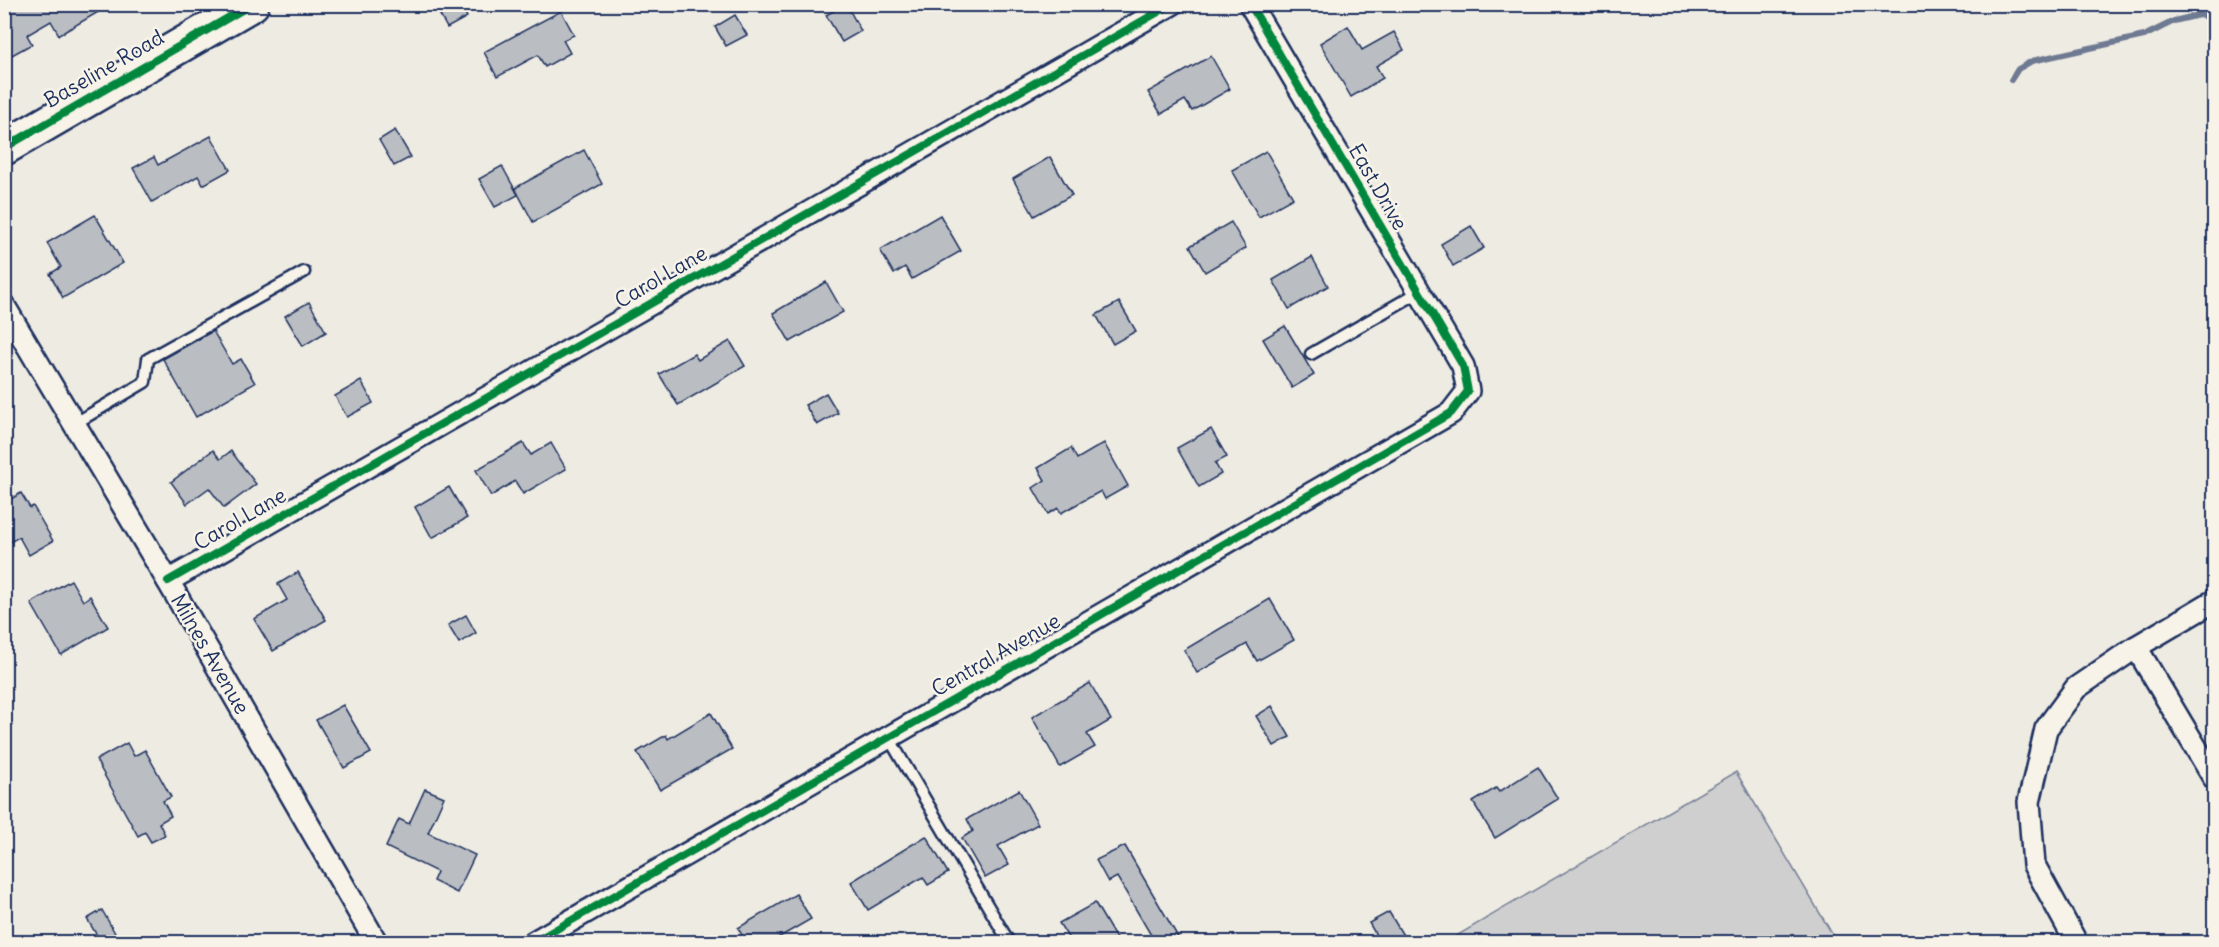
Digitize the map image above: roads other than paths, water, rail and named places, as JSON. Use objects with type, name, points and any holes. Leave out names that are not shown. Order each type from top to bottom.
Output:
[{"type":"main road","name":"Baseline Road","points":[[4,148],[252,4]]},
{"type":"street","name":"Carol Lane","points":[[168,581],[1172,4]]},
{"type":"street","name":"East Drive","points":[[1250,4],[1463,366],[1468,391]]},
{"type":"street","name":"Milnes Avenue","points":[[4,306],[168,581],[376,942]]},
{"type":"street","name":"Central Avenue","points":[[534,942],[1451,413],[1468,391]]},
{"type":"street","points":[[2076,942],[2034,865],[2029,802],[2046,729],[2076,688],[2136,647],[2214,601]]},
{"type":"street","points":[[2136,647],[2214,778]]},
{"type":"lane","points":[[74,424],[145,382],[148,359],[304,272]]},
{"type":"lane","points":[[1311,354],[1419,292]]},
{"type":"lane","points":[[889,738],[1009,942]]},
{"type":"waterway","points":[[2011,80],[2018,69],[2032,61],[2144,36],[2174,21],[2199,15],[2214,18]]}]
